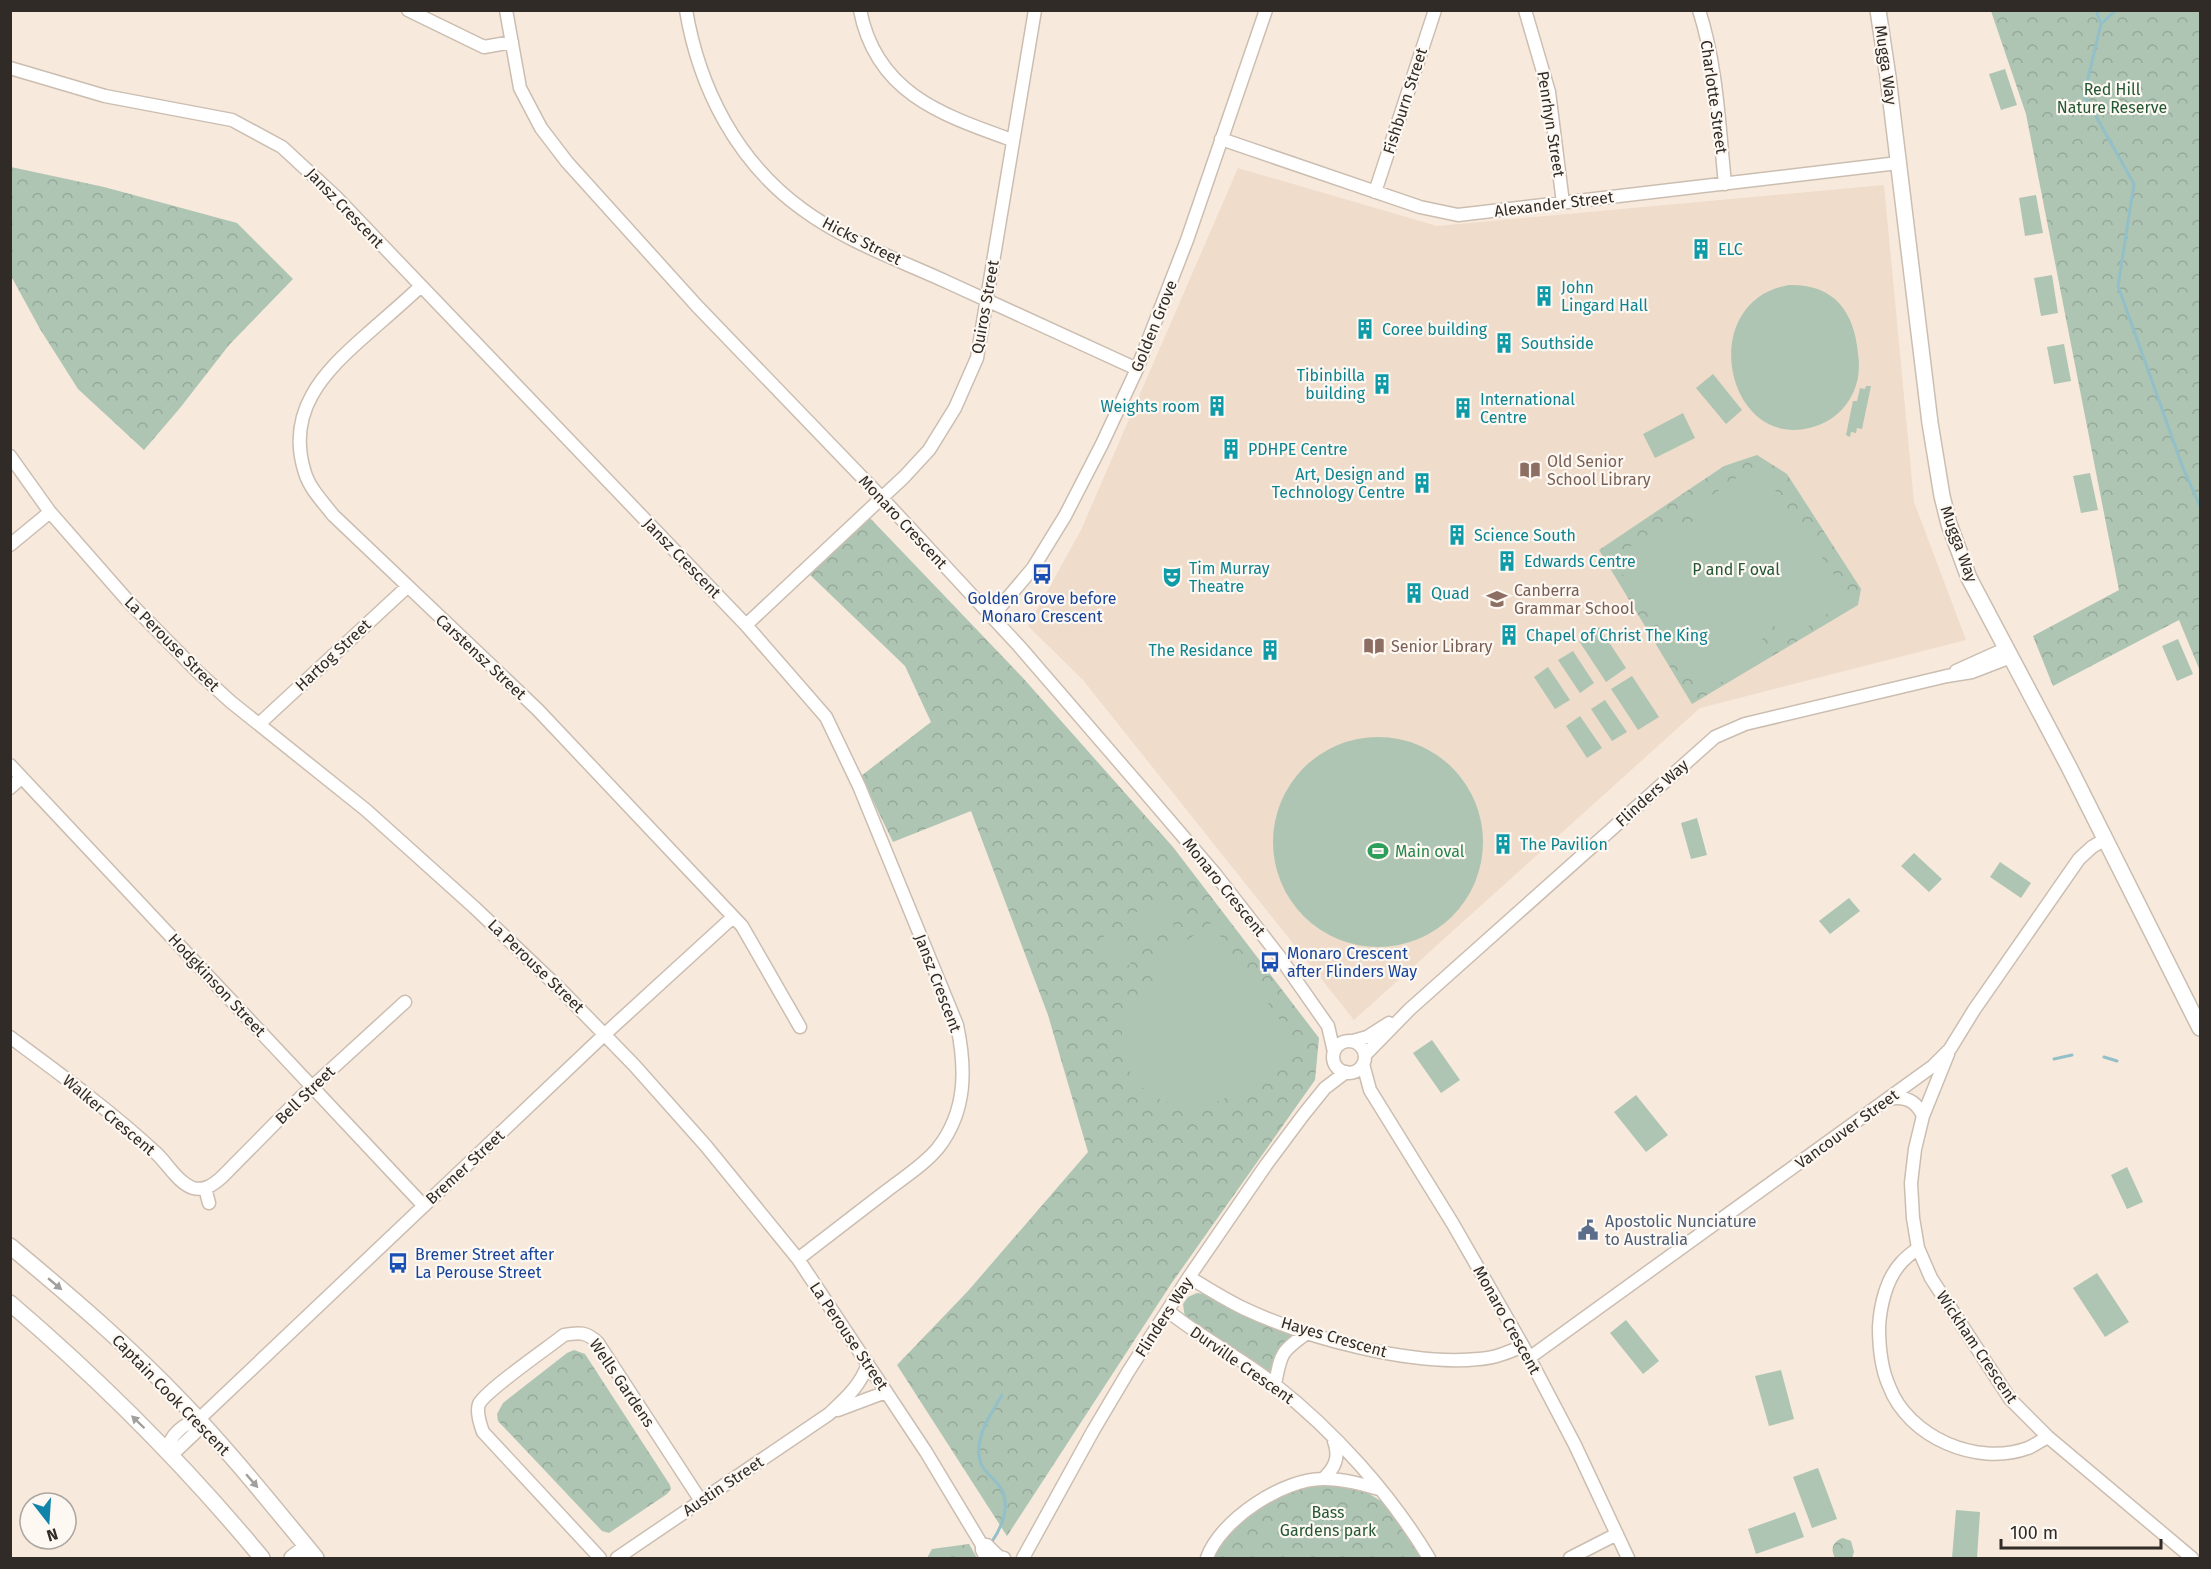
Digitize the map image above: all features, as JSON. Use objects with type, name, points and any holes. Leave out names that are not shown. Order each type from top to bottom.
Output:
[{"type":"main road","name":"Mugga Way","points":[[1878,10],[1930,423],[1949,524],[1969,578],[2200,1028]]},
{"type":"main road","name":"Captain Cook Crescent","points":[[10,1246],[131,1350],[198,1420],[313,1555]]},
{"type":"main road","points":[[10,1304],[54,1341],[168,1450],[262,1558]]},
{"type":"main road","points":[[292,1558],[313,1555]]},
{"type":"street","points":[[408,10],[484,47],[512,42]]},
{"type":"street","name":"Monaro Crescent","points":[[506,10],[520,88],[541,128],[567,162],[697,306],[881,497],[990,615],[1216,875],[1279,956],[1328,1026],[1351,1041]]},
{"type":"street","name":"Hicks Street","points":[[686,10],[696,56],[719,114],[752,162],[802,210],[852,239],[1137,369]]},
{"type":"street","points":[[860,10],[863,25],[878,56],[897,83],[927,105],[943,113],[1012,140]]},
{"type":"street","name":"Quiros Street","points":[[746,625],[904,477],[929,450],[955,408],[976,358],[1035,10]]},
{"type":"street","name":"Golden Grove","points":[[990,615],[1000,607],[1033,568],[1065,516],[1137,369],[1187,240],[1266,10]]},
{"type":"street","name":"Fishburn Street","points":[[1375,192],[1436,10]]},
{"type":"street","name":"Penrhyn Street","points":[[1525,10],[1549,92],[1563,203]]},
{"type":"street","name":"Charlotte Street","points":[[1699,10],[1712,66],[1725,184]]},
{"type":"street","name":"Jansz Crescent","points":[[10,68],[134,103],[193,111],[232,120],[282,147],[312,173],[746,625],[826,717],[859,786],[957,1025],[964,1067],[960,1105],[950,1130],[937,1149],[915,1170],[798,1259]]},
{"type":"street","name":"Alexander Street","points":[[1221,139],[1435,212],[1458,214],[1898,163]]},
{"type":"street","name":"Carstensz Street","points":[[421,286],[334,364],[319,383],[306,406],[300,433],[305,474],[316,494],[333,515],[538,711],[742,926],[800,1027]]},
{"type":"street","name":"La Perouse Street","points":[[10,456],[50,512],[165,638],[231,702],[366,810],[521,951],[605,1034],[706,1146],[798,1259],[926,1452],[988,1552]]},
{"type":"street","points":[[10,544],[50,512]]},
{"type":"street","name":"Hartog Street","points":[[259,724],[407,587]]},
{"type":"street","name":"Flinders Way","points":[[1364,1060],[1410,1009],[1709,742],[1722,733],[1745,724],[1947,676],[2009,653]]},
{"type":"street","name":"Hodgkinson Street","points":[[10,765],[424,1206]]},
{"type":"street","points":[[10,788],[21,778]]},
{"type":"street","name":"Vancouver Street","points":[[1529,1358],[1933,1066],[1950,1049],[1974,1010],[2079,859],[2104,840]]},
{"type":"street","name":"Bremer Street","points":[[168,1450],[177,1450],[198,1430],[198,1420],[605,1034],[733,917]]},
{"type":"street","name":"Bell Street","points":[[205,1188],[222,1177],[313,1086],[405,1002]]},
{"type":"street","name":"Flinders Way","points":[[1351,1041],[1378,1031],[1410,1009]]},
{"type":"street","name":"Monaro Crescent","points":[[1328,1026],[1334,1058]]},
{"type":"street","name":"Walker Crescent","points":[[10,1037],[116,1118],[187,1185],[205,1188]]},
{"type":"street","points":[[1351,1041],[1361,1046],[1364,1060],[1357,1071],[1348,1072],[1341,1071],[1334,1058],[1340,1044],[1351,1041]]},
{"type":"street","name":"Wickham Crescent","points":[[1950,1049],[1923,1116],[1915,1149],[1911,1182],[1913,1218],[1918,1248],[1931,1278],[2010,1399],[2048,1437],[2192,1558]]},
{"type":"street","name":"Flinders Way","points":[[1325,1088],[1334,1058]]},
{"type":"street","name":"Monaro Crescent","points":[[1364,1060],[1370,1090]]},
{"type":"street","name":"Monaro Crescent","points":[[1348,1072],[1370,1090],[1454,1224],[1523,1346],[1575,1445],[1628,1558]]},
{"type":"street","name":"Flinders Way","points":[[1023,1558],[1093,1431],[1189,1277],[1266,1165],[1325,1088],[1348,1072]]},
{"type":"street","points":[[1887,1099],[1900,1097],[1906,1099],[1918,1107],[1923,1116]]},
{"type":"street","points":[[205,1188],[209,1203]]},
{"type":"street","points":[[1918,1248],[1899,1264],[1887,1287],[1880,1314],[1882,1364],[1889,1388],[1900,1405],[1919,1427],[1946,1443],[1974,1453],[2002,1453],[2028,1448],[2048,1437]]},
{"type":"street","name":"Hayes Crescent","points":[[1189,1277],[1244,1309],[1307,1333],[1384,1353],[1435,1358],[1483,1359],[1523,1346]]},
{"type":"street","name":"Durville Crescent","points":[[1168,1311],[1275,1384],[1332,1435],[1379,1489],[1429,1558]]},
{"type":"street","name":"Wells Gardens","points":[[600,1558],[483,1432],[480,1424],[479,1404],[491,1391],[564,1335],[578,1332],[588,1334],[598,1343],[701,1501]]},
{"type":"street","points":[[1275,1384],[1278,1361],[1285,1351],[1307,1333]]},
{"type":"street","name":"Austin Street","points":[[616,1558],[829,1414],[854,1390],[862,1379],[868,1364]]},
{"type":"street","name":"Austin Street","points":[[829,1414],[886,1392]]},
{"type":"street","points":[[1323,1479],[1331,1472],[1338,1454],[1332,1435]]},
{"type":"street","points":[[1207,1558],[1224,1528],[1248,1509],[1278,1492],[1304,1482],[1323,1479],[1353,1482],[1379,1489]]},
{"type":"street","points":[[1570,1558],[1617,1534]]},
{"type":"shaded area","name":"Canberra Grammar School","points":[[1238,168],[1437,226],[1884,185],[1914,502],[1966,640],[1700,708],[1354,1020],[1083,680],[1028,626],[1081,530]]},
{"type":"green space","name":"Red Hill Nature Reserve","points":[[1991,11],[2200,11],[2200,671],[2179,620],[2053,686],[2033,636],[2119,590],[2026,114]]},
{"type":"green space","points":[[2005,69],[2017,105],[2001,110],[1989,74]]},
{"type":"green space","points":[[11,167],[104,187],[237,223],[293,279],[229,345],[144,450],[78,389],[40,329],[11,276]]},
{"type":"green space","points":[[2036,195],[2043,233],[2025,236],[2019,198]]},
{"type":"green space","points":[[2052,275],[2058,313],[2041,316],[2034,278]]},
{"type":"green space","points":[[1789,285],[1818,289],[1839,303],[1852,325],[1856,338],[1859,368],[1853,393],[1837,414],[1813,427],[1783,429],[1759,418],[1742,398],[1733,372],[1732,344],[1740,318],[1759,297]]},
{"type":"green space","points":[[2064,344],[2071,381],[2054,384],[2047,347]]},
{"type":"green space","points":[[1713,374],[1742,410],[1726,424],[1696,388]]},
{"type":"green space","points":[[1866,386],[1871,386],[1862,429],[1857,428],[1856,433],[1851,432],[1850,437],[1846,435],[1853,401],[1857,401],[1860,388],[1865,389]]},
{"type":"green space","points":[[1683,413],[1695,438],[1655,458],[1643,434]]},
{"type":"green space","name":"P and F oval","points":[[1757,455],[1787,474],[1861,589],[1858,605],[1692,704],[1599,550],[1724,466]]},
{"type":"green space","name":"P and F oval","points":[[1757,464],[1850,598],[1786,642],[1773,624],[1758,632],[1769,649],[1705,693],[1612,559],[1676,515],[1685,527],[1698,517],[1693,508]]},
{"type":"green space","points":[[2090,473],[2098,510],[2081,513],[2073,476]]},
{"type":"green space","points":[[870,518],[1023,678],[1173,847],[1319,1038],[1315,1080],[1171,1284],[1007,1536],[897,1365],[968,1291],[1088,1152],[1048,1015],[971,811],[893,842],[861,776],[931,722],[905,666],[808,573]]},
{"type":"green space","points":[[1599,627],[1626,668],[1606,682],[1579,641]]},
{"type":"green space","points":[[2178,639],[2193,674],[2177,681],[2162,646]]},
{"type":"green space","points":[[1573,651],[1594,683],[1580,693],[1558,660]]},
{"type":"green space","points":[[1548,667],[1570,700],[1555,709],[1534,677]]},
{"type":"green space","points":[[1632,676],[1659,717],[1638,730],[1611,689]]},
{"type":"green space","points":[[1605,700],[1627,732],[1612,741],[1591,709]]},
{"type":"green space","points":[[1580,716],[1602,748],[1587,758],[1566,726]]},
{"type":"green space","name":"Main oval","points":[[1378,737],[1398,739],[1418,745],[1436,755],[1452,768],[1465,784],[1475,802],[1481,822],[1483,842],[1481,862],[1475,882],[1465,900],[1452,916],[1436,929],[1418,939],[1398,945],[1378,947],[1358,945],[1338,939],[1320,929],[1304,916],[1291,900],[1281,882],[1275,862],[1273,842],[1275,822],[1281,802],[1291,784],[1304,768],[1320,755],[1338,745],[1358,739]]},
{"type":"green space","points":[[1697,818],[1707,855],[1691,859],[1681,823]]},
{"type":"green space","points":[[1914,853],[1942,879],[1929,892],[1901,866]]},
{"type":"green space","points":[[2000,862],[2031,883],[2021,898],[1990,877]]},
{"type":"green space","points":[[1849,898],[1860,911],[1830,934],[1819,921]]},
{"type":"green space","points":[[1164,901],[1174,926],[1143,938],[1134,913]]},
{"type":"green space","points":[[1211,923],[1303,1052],[1239,1098],[1234,1092],[1206,1106],[1178,1105],[1162,1100],[1147,1091],[1136,1080],[1127,1067],[1122,1035],[1126,1017],[1133,1002],[1144,988],[1154,982],[1146,970]]},
{"type":"green space","points":[[1117,926],[1131,964],[1117,970],[1102,932]]},
{"type":"green space","points":[[1432,1040],[1460,1080],[1441,1093],[1413,1053]]},
{"type":"green space","points":[[1636,1095],[1668,1135],[1646,1152],[1614,1112]]},
{"type":"green space","points":[[2127,1167],[2143,1202],[2127,1209],[2111,1175]]},
{"type":"green space","points":[[2097,1273],[2129,1322],[2105,1337],[2073,1288]]},
{"type":"green space","points":[[1197,1293],[1204,1294],[1248,1317],[1293,1335],[1276,1356],[1271,1375],[1185,1318],[1183,1304],[1188,1297]]},
{"type":"green space","points":[[1626,1320],[1659,1361],[1643,1374],[1610,1333]]},
{"type":"green space","points":[[574,1350],[585,1354],[671,1489],[609,1533],[602,1531],[498,1421],[497,1414],[503,1403]]},
{"type":"green space","points":[[1781,1370],[1794,1419],[1769,1426],[1755,1376]]},
{"type":"green space","points":[[1818,1468],[1837,1519],[1812,1528],[1793,1477]]},
{"type":"green space","name":"Bass Gardens park","points":[[1337,1483],[1363,1490],[1384,1503],[1425,1558],[1210,1558],[1227,1534],[1266,1503],[1312,1485]]},
{"type":"green space","points":[[1956,1510],[1980,1512],[1977,1558],[1952,1558]]},
{"type":"green space","points":[[1795,1512],[1804,1537],[1756,1554],[1748,1529]]},
{"type":"green space","points":[[1843,1538],[1851,1541],[1854,1552],[1852,1558],[1835,1558],[1833,1555],[1835,1543]]},
{"type":"green space","points":[[969,1544],[977,1558],[927,1558],[932,1549]]},
{"type":"waterway","points":[[2096,10],[2101,24]]},
{"type":"waterway","points":[[2116,10],[2101,24],[2084,95],[2134,184],[2118,286],[2183,468],[2200,506]]},
{"type":"waterway","points":[[2054,1059],[2072,1055]]},
{"type":"waterway","points":[[2104,1057],[2117,1061]]},
{"type":"waterway","points":[[991,1543],[1002,1521],[1005,1498],[1002,1490],[981,1464],[979,1443],[985,1426],[1002,1395]]},
{"type":"place","name":"ELC","points":[[1701,249]]},
{"type":"place","name":"John Lingard Hall","points":[[1544,296]]},
{"type":"place","name":"Coree building","points":[[1365,329]]},
{"type":"place","name":"Southside","points":[[1504,343]]},
{"type":"place","name":"Tibinbilla building","points":[[1382,384]]},
{"type":"place","name":"Weights room","points":[[1217,406]]},
{"type":"place","name":"International Centre","points":[[1463,408]]},
{"type":"place","name":"PDHPE Centre","points":[[1231,449]]},
{"type":"place","name":"Old Senior School Library","points":[[1530,470]]},
{"type":"place","name":"Art, Design and Technology Centre","points":[[1422,483]]},
{"type":"place","name":"Science South","points":[[1457,535]]},
{"type":"place","name":"Edwards Centre","points":[[1507,561]]},
{"type":"place","name":"Golden Grove before Monaro Crescent","points":[[1042,574]]},
{"type":"place","name":"Tim Murray Theatre","points":[[1172,577]]},
{"type":"place","name":"Quad","points":[[1414,593]]},
{"type":"place","name":"Canberra Grammar School","points":[[1497,599]]},
{"type":"place","name":"Chapel of Christ The King","points":[[1509,635]]},
{"type":"place","name":"Senior Library","points":[[1374,646]]},
{"type":"place","name":"The Residance","points":[[1270,650]]},
{"type":"place","name":"The Pavilion","points":[[1503,844]]},
{"type":"place","name":"Main oval","points":[[1378,851]]},
{"type":"place","name":"Monaro Crescent after Flinders Way","points":[[1270,962]]},
{"type":"place","name":"Apostolic Nunciature to Australia","points":[[1588,1230]]},
{"type":"place","name":"Bremer Street after La Perouse Street","points":[[398,1263]]}]
